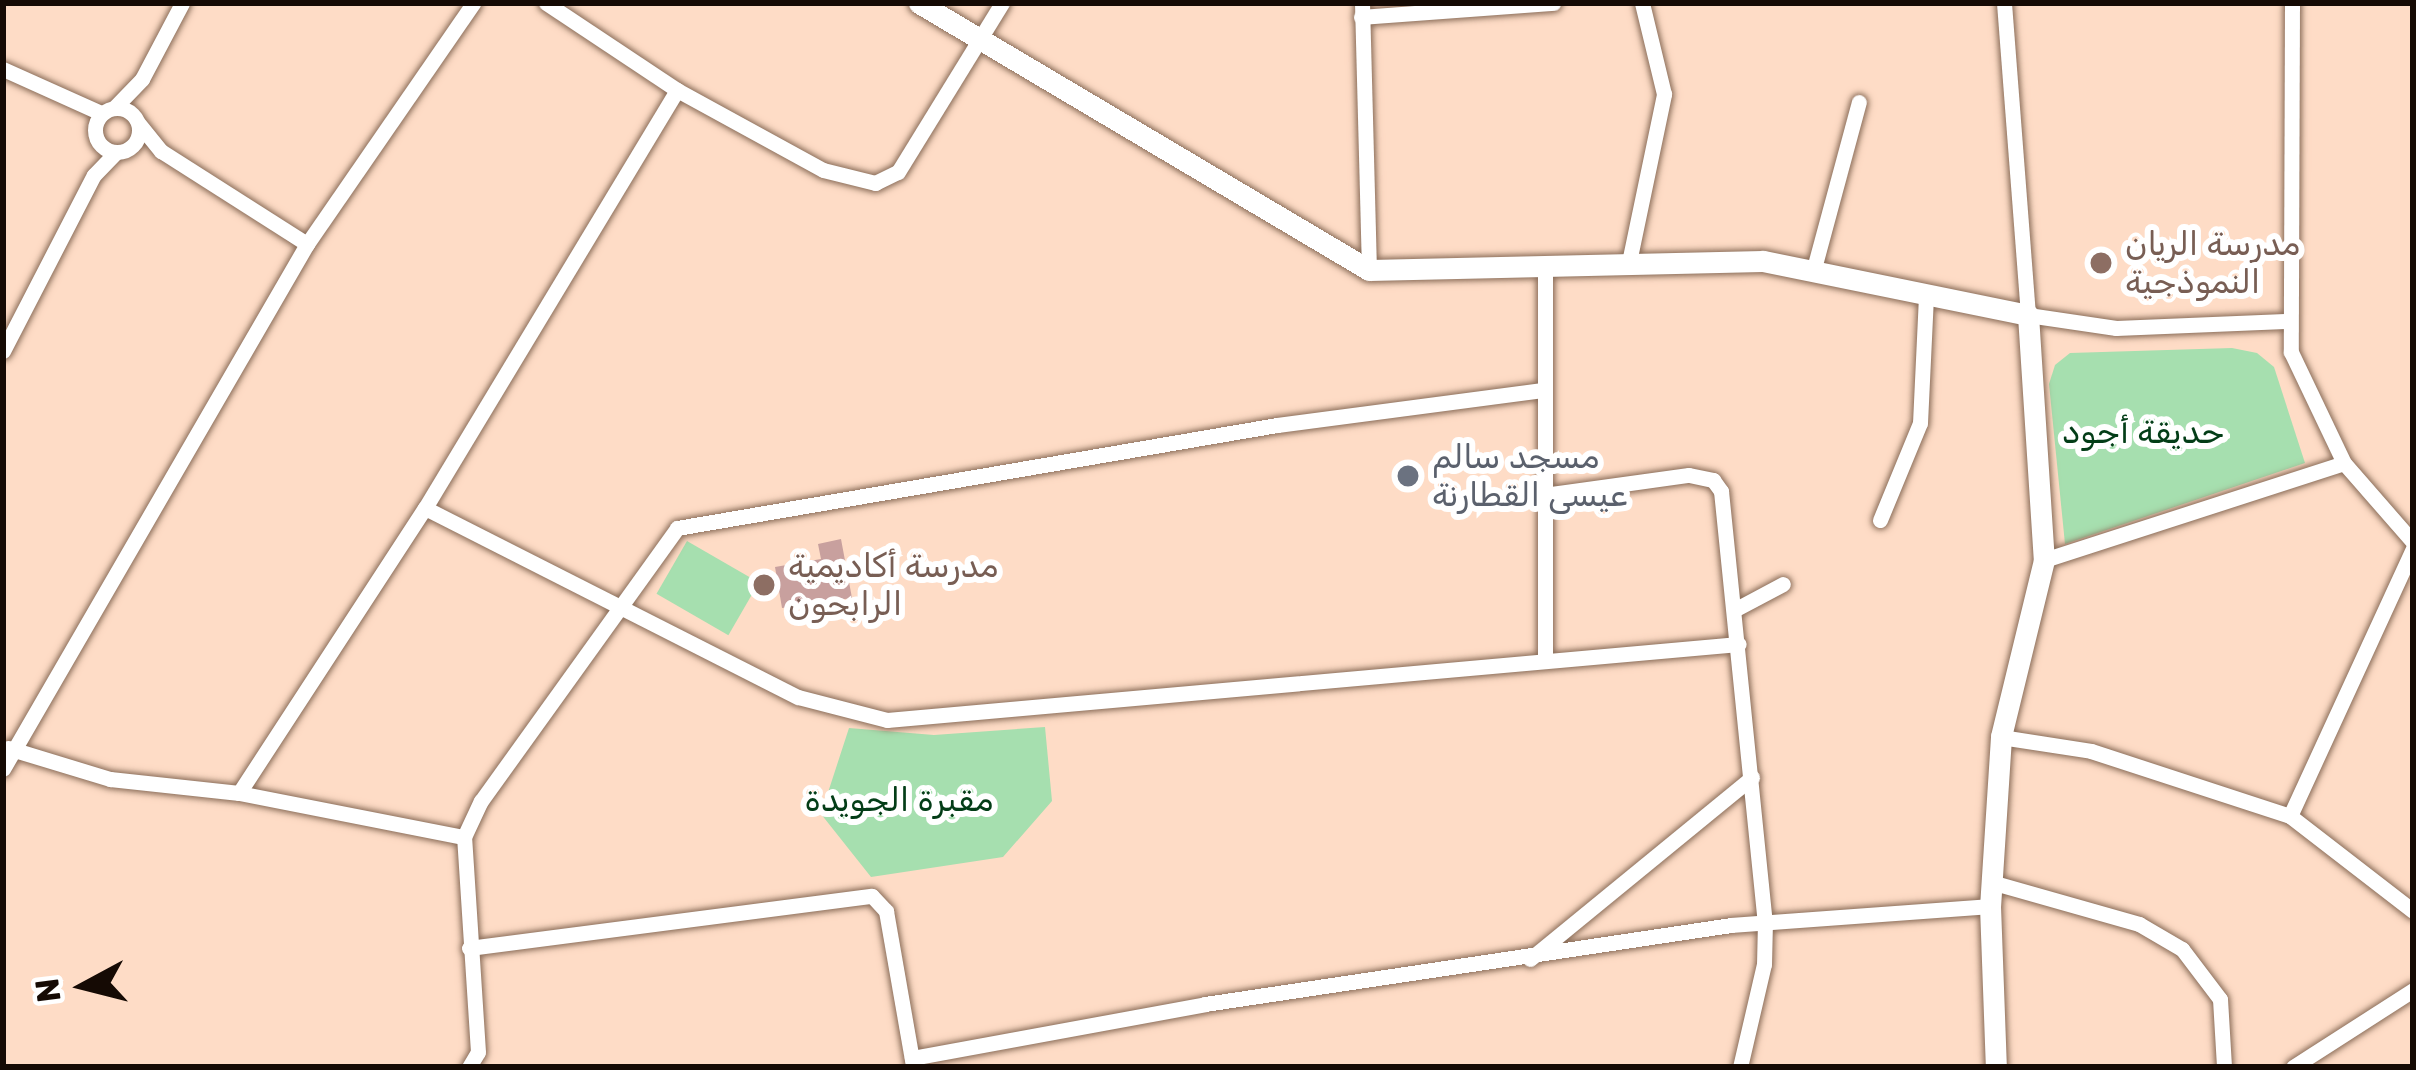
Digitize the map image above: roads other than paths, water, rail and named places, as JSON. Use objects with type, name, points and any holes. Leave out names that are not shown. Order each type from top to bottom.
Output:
[{"type":"street","points":[[94,175],[97,137],[108,110],[142,79],[182,3]]},
{"type":"street","points":[[3,769],[8,748],[307,244],[473,3]]},
{"type":"street","points":[[546,3],[677,90],[823,170],[875,183],[898,172],[1002,3]]},
{"type":"street","points":[[919,3],[1369,270],[1545,270],[1722,259],[2116,328],[2285,321]]},
{"type":"street","points":[[1369,270],[1361,10],[1552,3]]},
{"type":"street","points":[[1629,262],[1664,94],[1642,3]]},
{"type":"street","points":[[1996,1067],[1990,906],[2001,737],[2044,560],[2004,3]]},
{"type":"street","points":[[2290,816],[2413,545],[2344,463],[2301,386],[2285,321],[2291,3]]},
{"type":"street","points":[[3,69],[66,104],[97,137],[121,151],[160,152]]},
{"type":"street","points":[[3,351],[94,175],[121,151],[137,120],[142,79]]},
{"type":"street","points":[[239,793],[425,508],[677,90]]},
{"type":"street","points":[[1813,272],[1858,102]]},
{"type":"street","points":[[66,104],[137,120],[160,152],[307,244]]},
{"type":"street","points":[[1545,270],[1546,659]]},
{"type":"street","points":[[1880,520],[1920,423],[1926,297]]},
{"type":"street","points":[[469,1067],[478,1052],[464,838],[665,538],[698,523],[1277,425],[1543,390]]},
{"type":"street","points":[[2044,560],[2344,463]]},
{"type":"street","points":[[1544,495],[1689,476],[1713,480],[1736,609],[1765,921],[1764,964],[1740,1067]]},
{"type":"street","points":[[425,508],[798,697],[887,720],[1111,706],[1546,659],[1738,644]]},
{"type":"street","points":[[1736,609],[1783,584]]},
{"type":"street","points":[[2001,737],[2091,751],[2290,816],[2413,910]]},
{"type":"street","points":[[8,748],[110,779],[239,793],[464,838]]},
{"type":"street","points":[[1528,961],[1752,777]]},
{"type":"street","points":[[1991,882],[2139,924],[2182,950],[2220,999],[2224,1067]]},
{"type":"street","points":[[469,947],[872,896],[886,911],[913,1063],[1205,1004],[1528,961],[1765,921],[1990,906]]},
{"type":"street","points":[[2293,1067],[2413,990]]},
{"type":"place","name":"مدرسة الريان النموذجية","points":[[2101,263]]},
{"type":"place","name":"مسجد سالم عيسى القطارنة","points":[[1408,476]]},
{"type":"place","name":"مدرسة أكاديمية الرابحون","points":[[764,585]]},
{"type":"park label","name":"حديقة أجود","points":[[2143,432]]},
{"type":"park label","name":"مقبرة الجويدة","points":[[899,800]]}]
